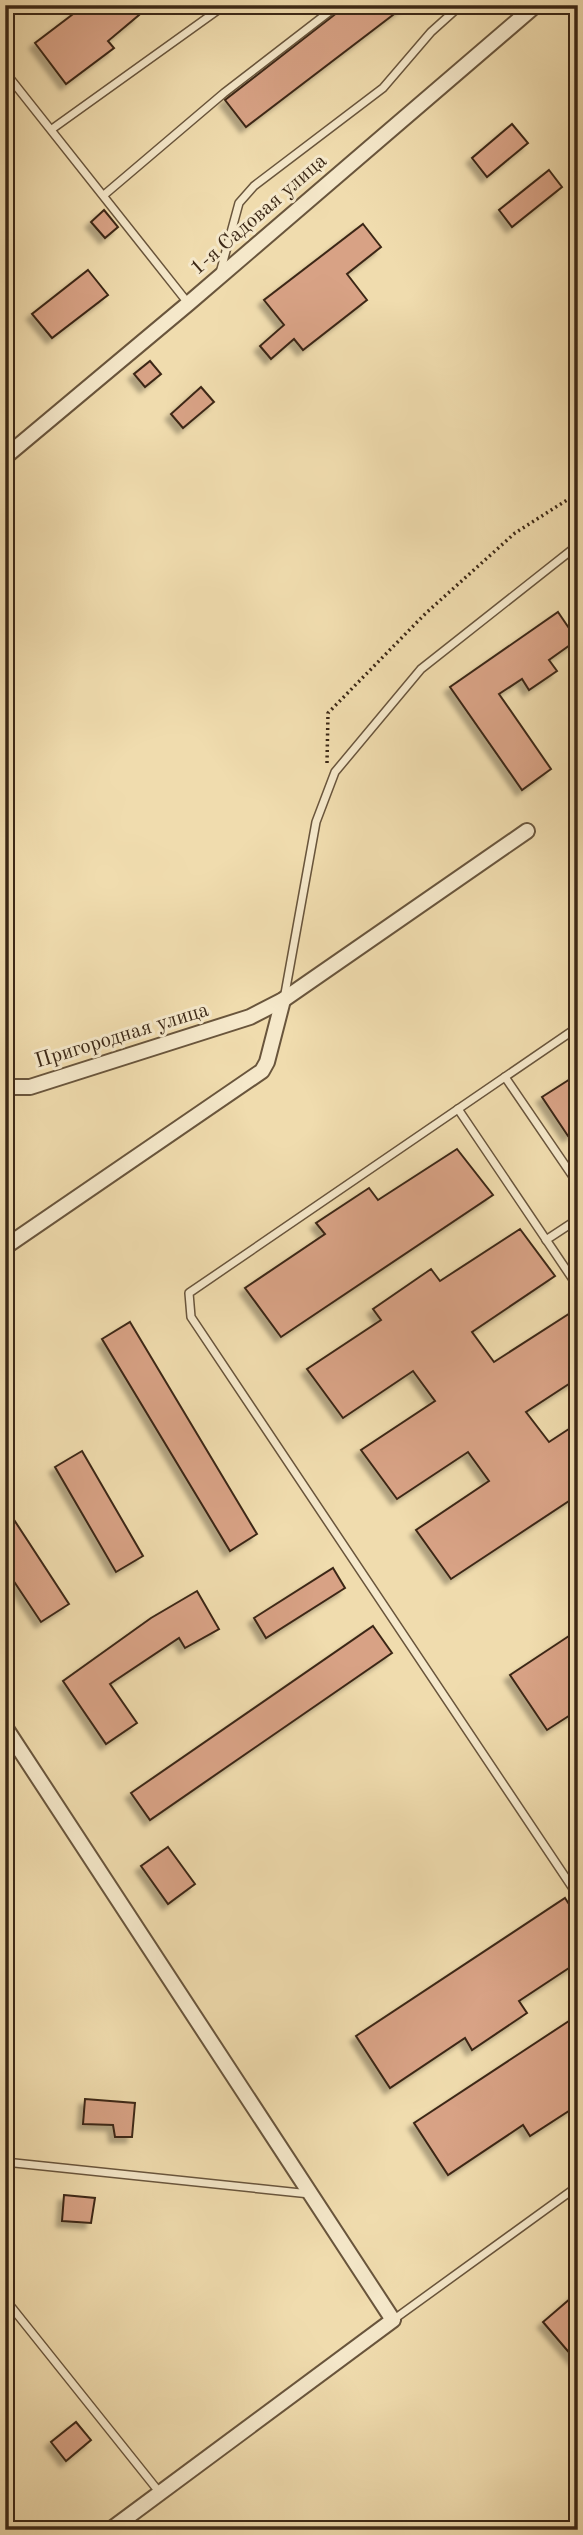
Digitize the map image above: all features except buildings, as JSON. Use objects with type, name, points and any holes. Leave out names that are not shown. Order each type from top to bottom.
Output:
[{"type":"street","name":"1-я Садовая улица","points":[[7,456],[536,5]]},
{"type":"street","name":"Пригородная улица","points":[[5,1087],[30,1087],[250,1017],[284,1000],[527,831]]},
{"type":"street","points":[[5,1247],[262,1071],[267,1062],[284,1000]]},
{"type":"street","points":[[5,1727],[393,2320],[110,2530]]},
{"type":"lane","points":[[52,129],[225,5]]},
{"type":"lane","points":[[104,195],[224,93],[338,5]]},
{"type":"lane","points":[[218,278],[239,203],[254,187],[383,88],[431,32],[461,5]]},
{"type":"lane","points":[[5,72],[189,303]]},
{"type":"lane","points":[[284,1000],[316,822],[335,772],[421,669],[578,545]]},
{"type":"lane","points":[[578,1027],[189,1293],[191,1317],[578,1896]]},
{"type":"lane","points":[[505,1077],[578,1184]]},
{"type":"lane","points":[[458,1109],[578,1287]]},
{"type":"lane","points":[[546,1240],[578,1219]]},
{"type":"lane","points":[[5,2162],[310,2194]]},
{"type":"lane","points":[[393,2320],[578,2186]]},
{"type":"lane","points":[[5,2299],[160,2493]]},
{"type":"path","points":[[327,769],[328,713],[426,613],[505,542],[578,493]]}]
